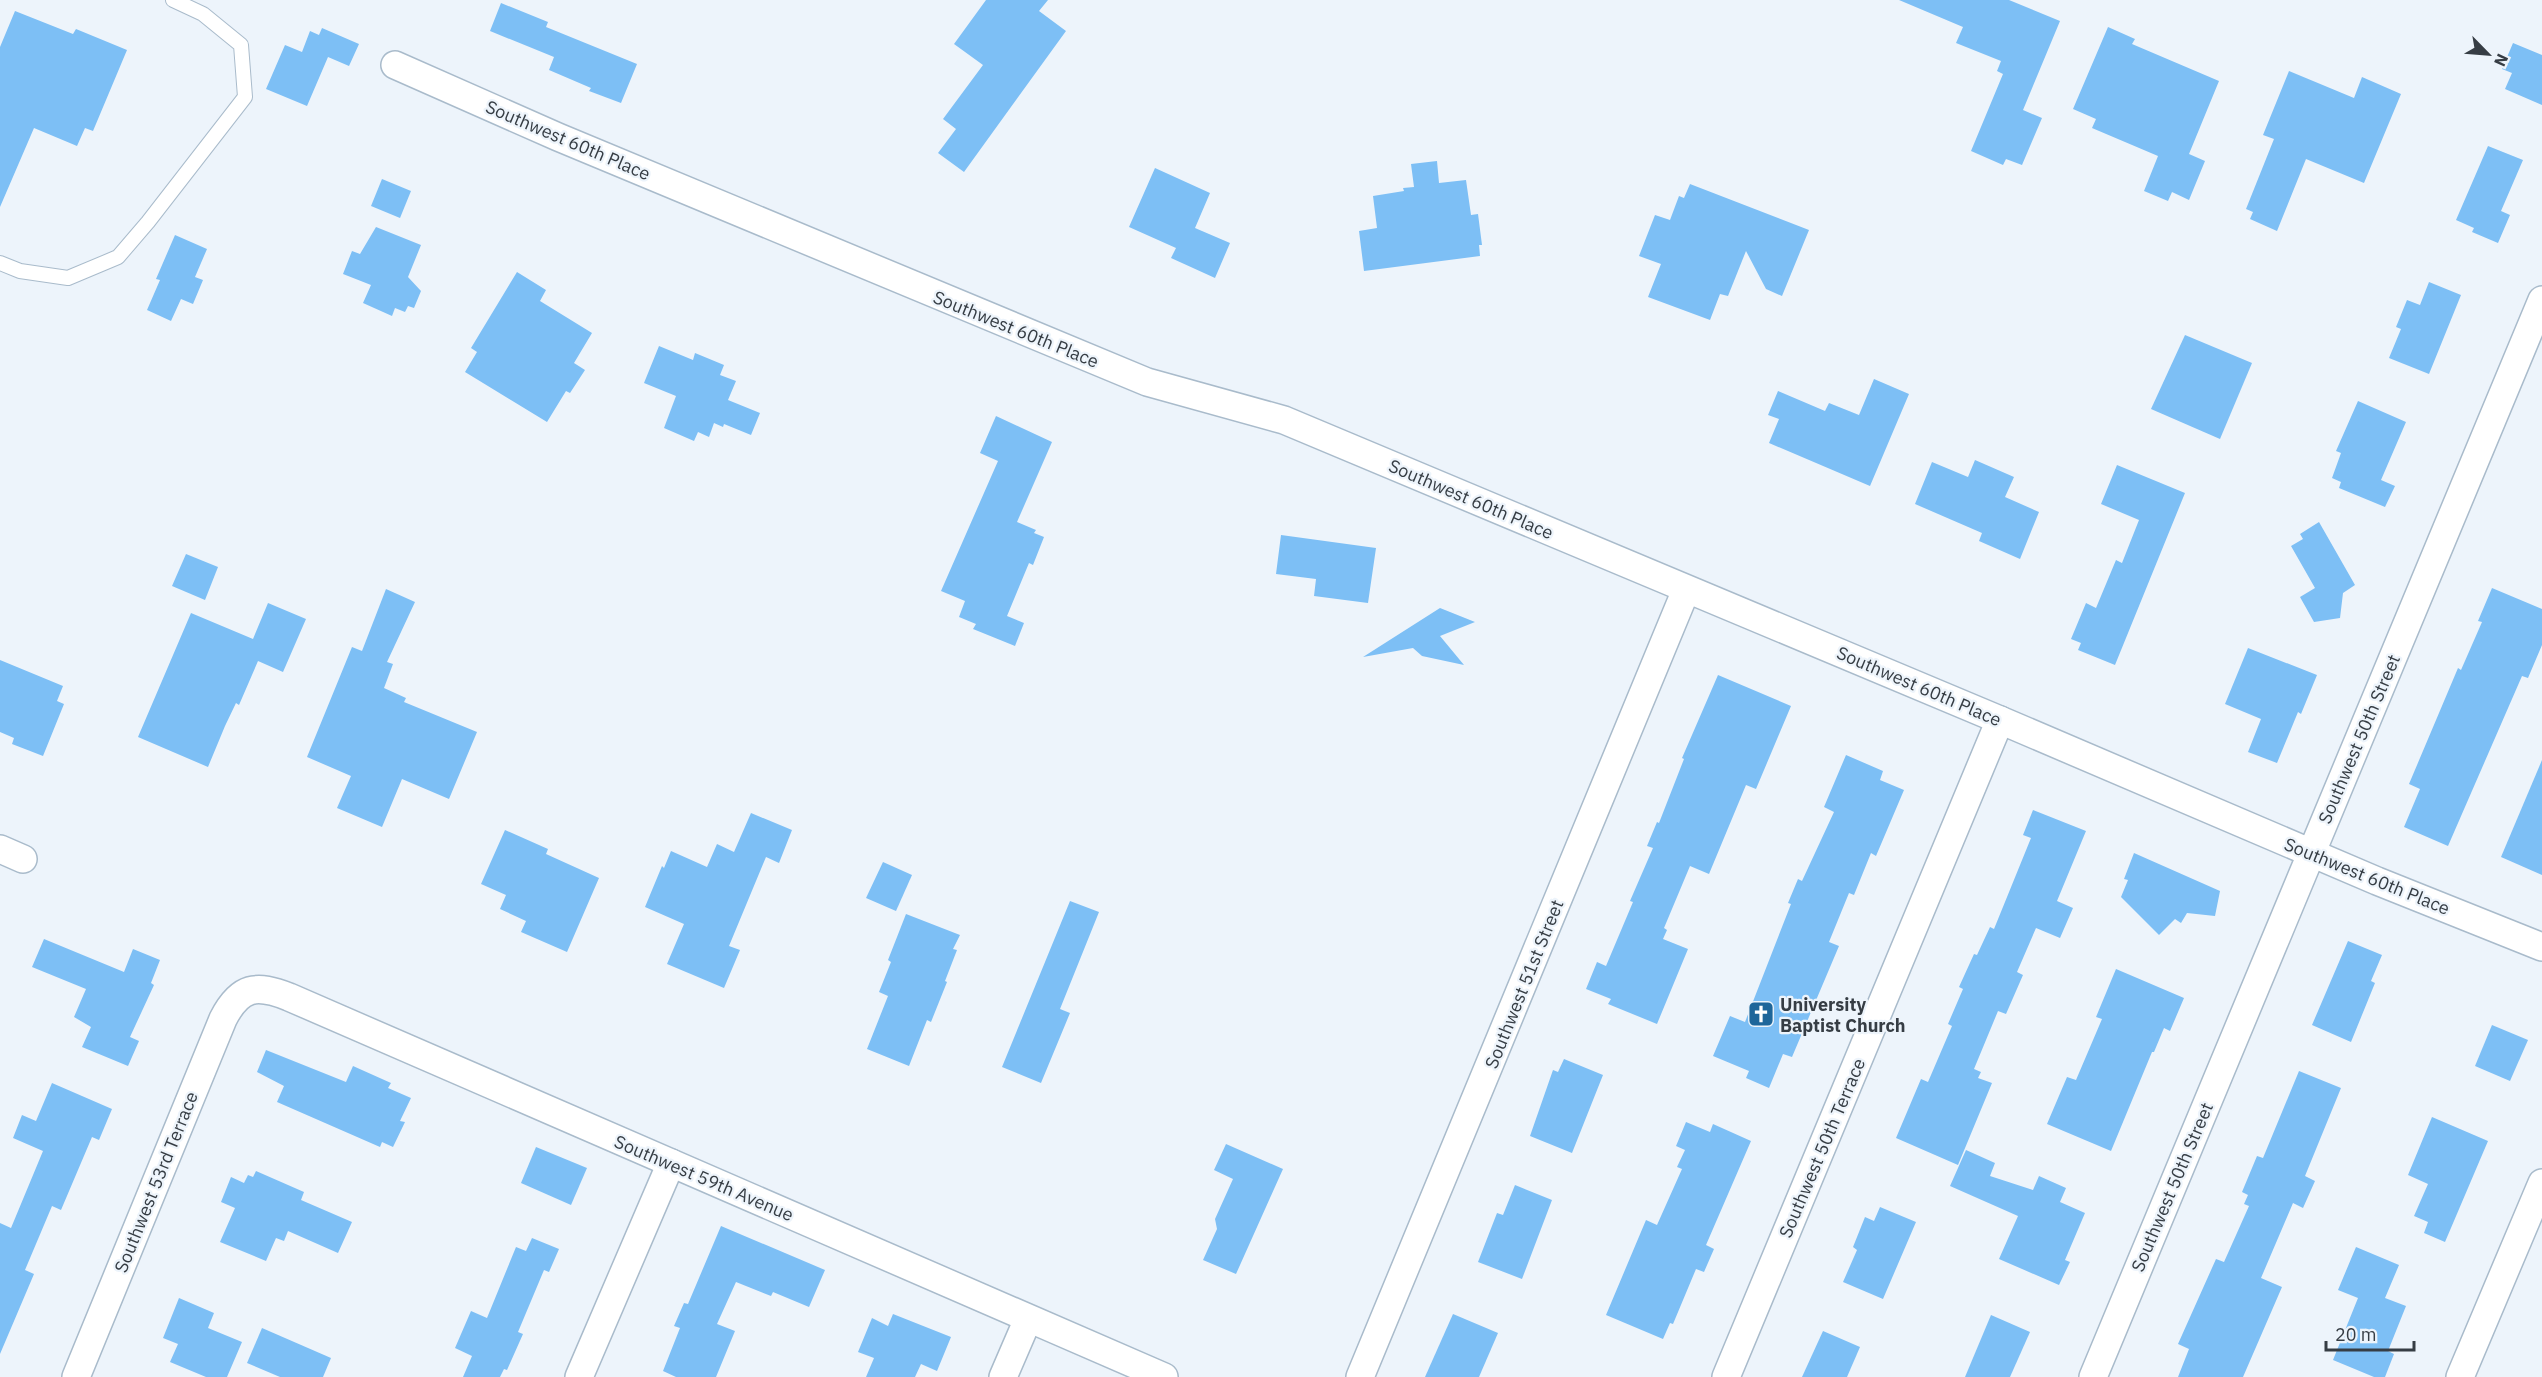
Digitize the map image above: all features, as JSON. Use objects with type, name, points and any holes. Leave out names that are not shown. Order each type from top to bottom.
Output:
[{"type":"street","name":"Southwest 60th Place","points":[[394,65],[579,146],[1146,382],[1241,406],[1284,420],[2000,720],[2311,854],[2542,947]]},
{"type":"street","name":"Southwest 50th Street","points":[[2092,1377],[2542,300]]},
{"type":"street","name":"Southwest 51st Street","points":[[1360,1377],[1686,590]]},
{"type":"street","name":"Southwest 50th Terrace","points":[[1726,1377],[2000,720]]},
{"type":"street","name":"Southwest 59th Avenue","points":[[243,993],[263,989],[281,994],[1164,1377]]},
{"type":"street","name":"Southwest 53rd Terrace","points":[[76,1377],[223,1019],[229,1008],[243,993]]},
{"type":"street","points":[[579,1377],[671,1163]]},
{"type":"street","points":[[2460,1377],[2542,1183]]},
{"type":"street","points":[[1003,1377],[1028,1319]]},
{"type":"lane","points":[[0,263],[20,271],[68,278],[118,257],[245,97],[241,45],[203,15],[173,0]]},
{"type":"building","points":[[986,0],[1048,0],[1039,11],[1066,31],[964,172],[938,153],[956,129],[943,119],[983,65],[954,44]]},
{"type":"building","points":[[1899,0],[2009,0],[2060,21],[2023,110],[2042,118],[2022,165],[2006,159],[2003,165],[1971,151],[2003,74],[1997,71],[2001,61],[1956,43],[1963,27]]},
{"type":"building","points":[[501,3],[548,22],[546,27],[637,64],[621,103],[589,91],[591,88],[549,70],[554,57],[490,31]]},
{"type":"building","points":[[15,11],[73,34],[76,29],[127,50],[93,131],[85,128],[77,146],[34,128],[0,207],[0,47]]},
{"type":"building","points":[[2108,27],[2135,39],[2132,44],[2219,81],[2189,154],[2205,161],[2189,200],[2172,192],[2168,201],[2144,191],[2158,156],[2092,128],[2096,119],[2073,109]]},
{"type":"building","points":[[322,28],[359,44],[349,66],[328,57],[307,106],[266,89],[285,45],[302,52],[310,31],[319,35]]},
{"type":"building","points":[[2513,43],[2542,55],[2542,105],[2505,89],[2512,73],[2502,69]]},
{"type":"building","points":[[2289,71],[2354,98],[2362,77],[2401,94],[2364,183],[2306,159],[2277,231],[2250,219],[2253,212],[2246,209],[2274,139],[2263,135]]},
{"type":"building","points":[[2488,146],[2523,160],[2501,211],[2510,215],[2498,243],[2472,232],[2474,228],[2456,220]]},
{"type":"building","points":[[1437,161],[1439,183],[1466,180],[1471,215],[1478,214],[1482,245],[1479,245],[1480,256],[1364,271],[1359,231],[1377,228],[1373,196],[1414,187],[1411,164]]},
{"type":"building","points":[[1155,168],[1210,193],[1195,228],[1230,243],[1215,278],[1171,258],[1176,248],[1129,227]]},
{"type":"building","points":[[382,179],[411,191],[400,218],[371,206]]},
{"type":"building","points":[[1690,184],[1809,230],[1782,296],[1766,289],[1746,251],[1728,296],[1720,294],[1710,320],[1648,297],[1661,264],[1639,256],[1655,215],[1670,220],[1679,196],[1684,198]]},
{"type":"building","points":[[376,227],[421,245],[408,277],[421,291],[414,308],[408,306],[405,312],[395,308],[392,316],[363,303],[371,285],[343,274],[352,251],[360,254]]},
{"type":"building","points":[[175,235],[207,249],[195,277],[203,280],[193,304],[181,299],[171,321],[147,310],[160,280],[156,279]]},
{"type":"building","points":[[517,272],[546,290],[540,301],[592,333],[574,363],[585,370],[570,393],[566,391],[547,422],[465,372],[477,352],[471,348]]},
{"type":"building","points":[[2429,282],[2461,295],[2429,374],[2389,358],[2401,329],[2396,327],[2407,300],[2420,305]]},
{"type":"building","points":[[2185,335],[2252,363],[2220,439],[2151,409]]},
{"type":"building","points":[[659,346],[693,360],[695,353],[724,365],[720,375],[736,381],[728,400],[760,413],[751,435],[724,424],[723,427],[714,423],[709,437],[698,432],[694,441],[664,428],[676,396],[644,383]]},
{"type":"building","points":[[1874,379],[1909,394],[1870,486],[1769,443],[1779,419],[1768,415],[1778,391],[1825,411],[1829,403],[1859,415]]},
{"type":"building","points":[[2358,401],[2406,422],[2381,480],[2395,486],[2385,507],[2339,488],[2341,482],[2332,478],[2341,453],[2336,451]]},
{"type":"building","points":[[996,416],[1052,442],[1017,522],[1036,530],[1034,533],[1044,537],[1033,565],[1029,563],[1007,616],[1024,623],[1015,646],[973,629],[976,624],[959,617],[965,601],[941,591],[998,461],[980,453]]},
{"type":"building","points":[[1975,460],[2014,477],[2005,497],[2039,512],[2020,559],[1979,541],[1982,533],[1915,504],[1932,462],[1968,477]]},
{"type":"building","points":[[2117,465],[2185,493],[2115,665],[2078,650],[2081,643],[2071,639],[2086,603],[2096,608],[2116,560],[2122,563],[2139,520],[2101,504]]},
{"type":"building","points":[[2319,522],[2355,585],[2343,593],[2340,618],[2314,622],[2300,597],[2315,588],[2291,546],[2303,539],[2300,534]]},
{"type":"building","points":[[1281,535],[1376,548],[1368,603],[1314,596],[1316,579],[1276,574]]},
{"type":"building","points":[[186,554],[218,567],[205,600],[172,586]]},
{"type":"building","points":[[2492,588],[2542,609],[2542,645],[2528,678],[2522,676],[2448,846],[2404,827],[2420,789],[2409,784],[2458,668],[2461,670],[2482,622],[2478,621]]},
{"type":"building","points":[[386,589],[415,602],[387,662],[393,664],[384,688],[406,698],[404,702],[477,732],[449,799],[402,779],[382,827],[337,808],[351,776],[307,757],[352,647],[362,651]]},
{"type":"building","points":[[268,603],[306,619],[283,672],[258,661],[239,705],[236,703],[225,726],[208,767],[138,737],[191,613],[253,639]]},
{"type":"building","points":[[1440,608],[1475,622],[1440,636],[1464,665],[1422,656],[1413,648],[1363,657]]},
{"type":"building","points":[[2248,648],[2317,675],[2301,714],[2298,712],[2277,763],[2248,752],[2261,719],[2225,704]]},
{"type":"building","points":[[0,660],[63,686],[57,701],[64,704],[43,756],[12,744],[14,738],[0,732]]},
{"type":"building","points":[[1718,675],[1791,706],[1756,789],[1746,785],[1709,874],[1690,866],[1664,928],[1667,930],[1663,939],[1688,949],[1657,1024],[1608,1004],[1611,999],[1586,989],[1597,962],[1606,966],[1633,902],[1630,901],[1653,848],[1647,846],[1657,822],[1659,823],[1684,759],[1682,758]]},
{"type":"building","points":[[1846,755],[1883,771],[1880,780],[1904,790],[1876,856],[1871,853],[1854,895],[1849,893],[1829,942],[1839,946],[1792,1057],[1783,1054],[1769,1088],[1746,1078],[1749,1071],[1713,1056],[1730,1016],[1745,1022],[1791,904],[1788,903],[1798,879],[1802,881],[1834,812],[1824,807]]},
{"type":"building","points":[[2542,760],[2542,875],[2501,857]]},
{"type":"building","points":[[2033,810],[2086,831],[2057,901],[2073,908],[2060,938],[2036,928],[2017,972],[2023,975],[2006,1014],[1998,1011],[1974,1069],[1981,1072],[1978,1078],[1992,1083],[1958,1165],[1896,1138],[1921,1079],[1928,1082],[1952,1026],[1948,1024],[1963,989],[1959,987],[1974,954],[1977,955],[1990,927],[1994,929],[2031,838],[2023,835]]},
{"type":"building","points":[[751,813],[792,830],[779,863],[766,857],[729,946],[740,950],[724,988],[667,964],[684,924],[645,907],[662,866],[664,868],[671,851],[707,867],[717,844],[734,852]]},
{"type":"building","points":[[505,830],[548,849],[546,854],[599,878],[567,952],[521,932],[526,921],[500,909],[506,895],[481,884]]},
{"type":"building","points":[[2134,853],[2220,891],[2215,916],[2187,913],[2181,923],[2175,919],[2159,935],[2121,897],[2128,880],[2124,879]]},
{"type":"building","points":[[883,862],[912,875],[896,911],[866,898]]},
{"type":"building","points":[[1070,901],[1099,912],[1060,1009],[1070,1013],[1041,1083],[1002,1067]]},
{"type":"building","points":[[906,914],[960,935],[953,949],[957,950],[945,981],[947,982],[931,1022],[927,1020],[909,1066],[867,1049],[888,996],[879,992],[891,962],[888,960]]},
{"type":"building","points":[[44,939],[124,972],[133,949],[160,960],[151,983],[154,985],[130,1037],[139,1041],[128,1066],[82,1047],[91,1027],[74,1017],[86,989],[32,967]]},
{"type":"building","points":[[2348,941],[2382,955],[2371,981],[2375,983],[2351,1042],[2312,1025]]},
{"type":"building","points":[[2116,969],[2184,998],[2170,1031],[2164,1028],[2152,1052],[2111,1151],[2047,1124],[2067,1077],[2076,1080],[2102,1019],[2096,1017]]},
{"type":"building","points":[[2492,1025],[2528,1040],[2510,1081],[2475,1066]]},
{"type":"building","points":[[266,1050],[346,1082],[353,1066],[391,1083],[388,1088],[411,1098],[400,1121],[405,1122],[393,1147],[382,1142],[380,1147],[277,1102],[284,1086],[257,1072]]},
{"type":"building","points":[[1564,1059],[1603,1075],[1572,1153],[1530,1136],[1553,1070],[1558,1072]]},
{"type":"building","points":[[2299,1071],[2341,1088],[2305,1176],[2315,1181],[2303,1208],[2293,1203],[2261,1278],[2282,1287],[2243,1377],[2178,1377],[2189,1349],[2178,1344],[2216,1259],[2224,1262],[2249,1206],[2244,1204],[2248,1195],[2242,1192],[2257,1156],[2263,1158]]},
{"type":"building","points":[[52,1083],[112,1109],[99,1140],[92,1137],[61,1210],[52,1206],[25,1270],[34,1274],[0,1354],[0,1223],[11,1228],[43,1151],[13,1138],[22,1115],[36,1121]]},
{"type":"building","points":[[2432,1117],[2488,1141],[2445,1242],[2424,1233],[2428,1222],[2414,1216],[2428,1184],[2408,1175]]},
{"type":"building","points":[[1686,1122],[1710,1132],[1713,1124],[1751,1141],[1706,1245],[1714,1249],[1704,1272],[1696,1269],[1673,1324],[1670,1323],[1663,1339],[1606,1315],[1646,1220],[1657,1225],[1682,1169],[1677,1167],[1685,1150],[1676,1146]]},
{"type":"building","points":[[1226,1144],[1283,1169],[1236,1274],[1203,1260],[1217,1229],[1215,1219],[1233,1179],[1214,1170]]},
{"type":"building","points":[[536,1147],[587,1168],[571,1205],[521,1183]]},
{"type":"building","points":[[1966,1150],[1995,1163],[1990,1176],[2033,1190],[2039,1176],[2066,1188],[2060,1202],[2085,1213],[2065,1260],[2070,1262],[2059,1285],[1999,1259],[2018,1216],[1950,1186]]},
{"type":"building","points":[[256,1171],[304,1192],[301,1200],[352,1222],[338,1253],[288,1231],[284,1241],[276,1238],[266,1261],[220,1242],[235,1208],[221,1202],[231,1177],[244,1183],[248,1175],[253,1177]]},
{"type":"building","points":[[1515,1185],[1552,1200],[1522,1279],[1478,1262],[1497,1213],[1503,1215]]},
{"type":"building","points":[[1880,1207],[1916,1222],[1883,1299],[1843,1282],[1857,1250],[1853,1247],[1865,1217],[1874,1221]]},
{"type":"building","points":[[721,1226],[825,1270],[809,1307],[773,1292],[771,1296],[736,1282],[717,1324],[735,1331],[716,1377],[676,1377],[663,1371],[680,1328],[674,1326],[684,1303],[688,1304]]},
{"type":"building","points":[[532,1238],[559,1249],[549,1272],[544,1270],[518,1332],[523,1334],[507,1370],[504,1369],[500,1377],[463,1377],[472,1356],[455,1348],[471,1311],[487,1318],[516,1247],[526,1251]]},
{"type":"building","points":[[2356,1247],[2399,1265],[2385,1298],[2406,1306],[2388,1351],[2394,1354],[2385,1377],[2374,1377],[2333,1360],[2358,1298],[2338,1290]]},
{"type":"building","points":[[179,1298],[214,1313],[208,1328],[242,1342],[227,1377],[206,1377],[170,1362],[178,1344],[163,1338]]},
{"type":"building","points":[[893,1314],[951,1337],[937,1371],[921,1364],[915,1377],[866,1377],[874,1358],[858,1352],[872,1318],[888,1326]]},
{"type":"building","points":[[1453,1314],[1498,1333],[1479,1377],[1425,1377]]},
{"type":"building","points":[[1991,1315],[2030,1332],[2010,1377],[1965,1377]]},
{"type":"building","points":[[262,1328],[331,1358],[323,1377],[280,1377],[247,1363]]},
{"type":"building","points":[[1823,1331],[1860,1347],[1847,1377],[1802,1377]]},
{"type":"place","name":"University Baptist Church","points":[[1761,1014]]}]
